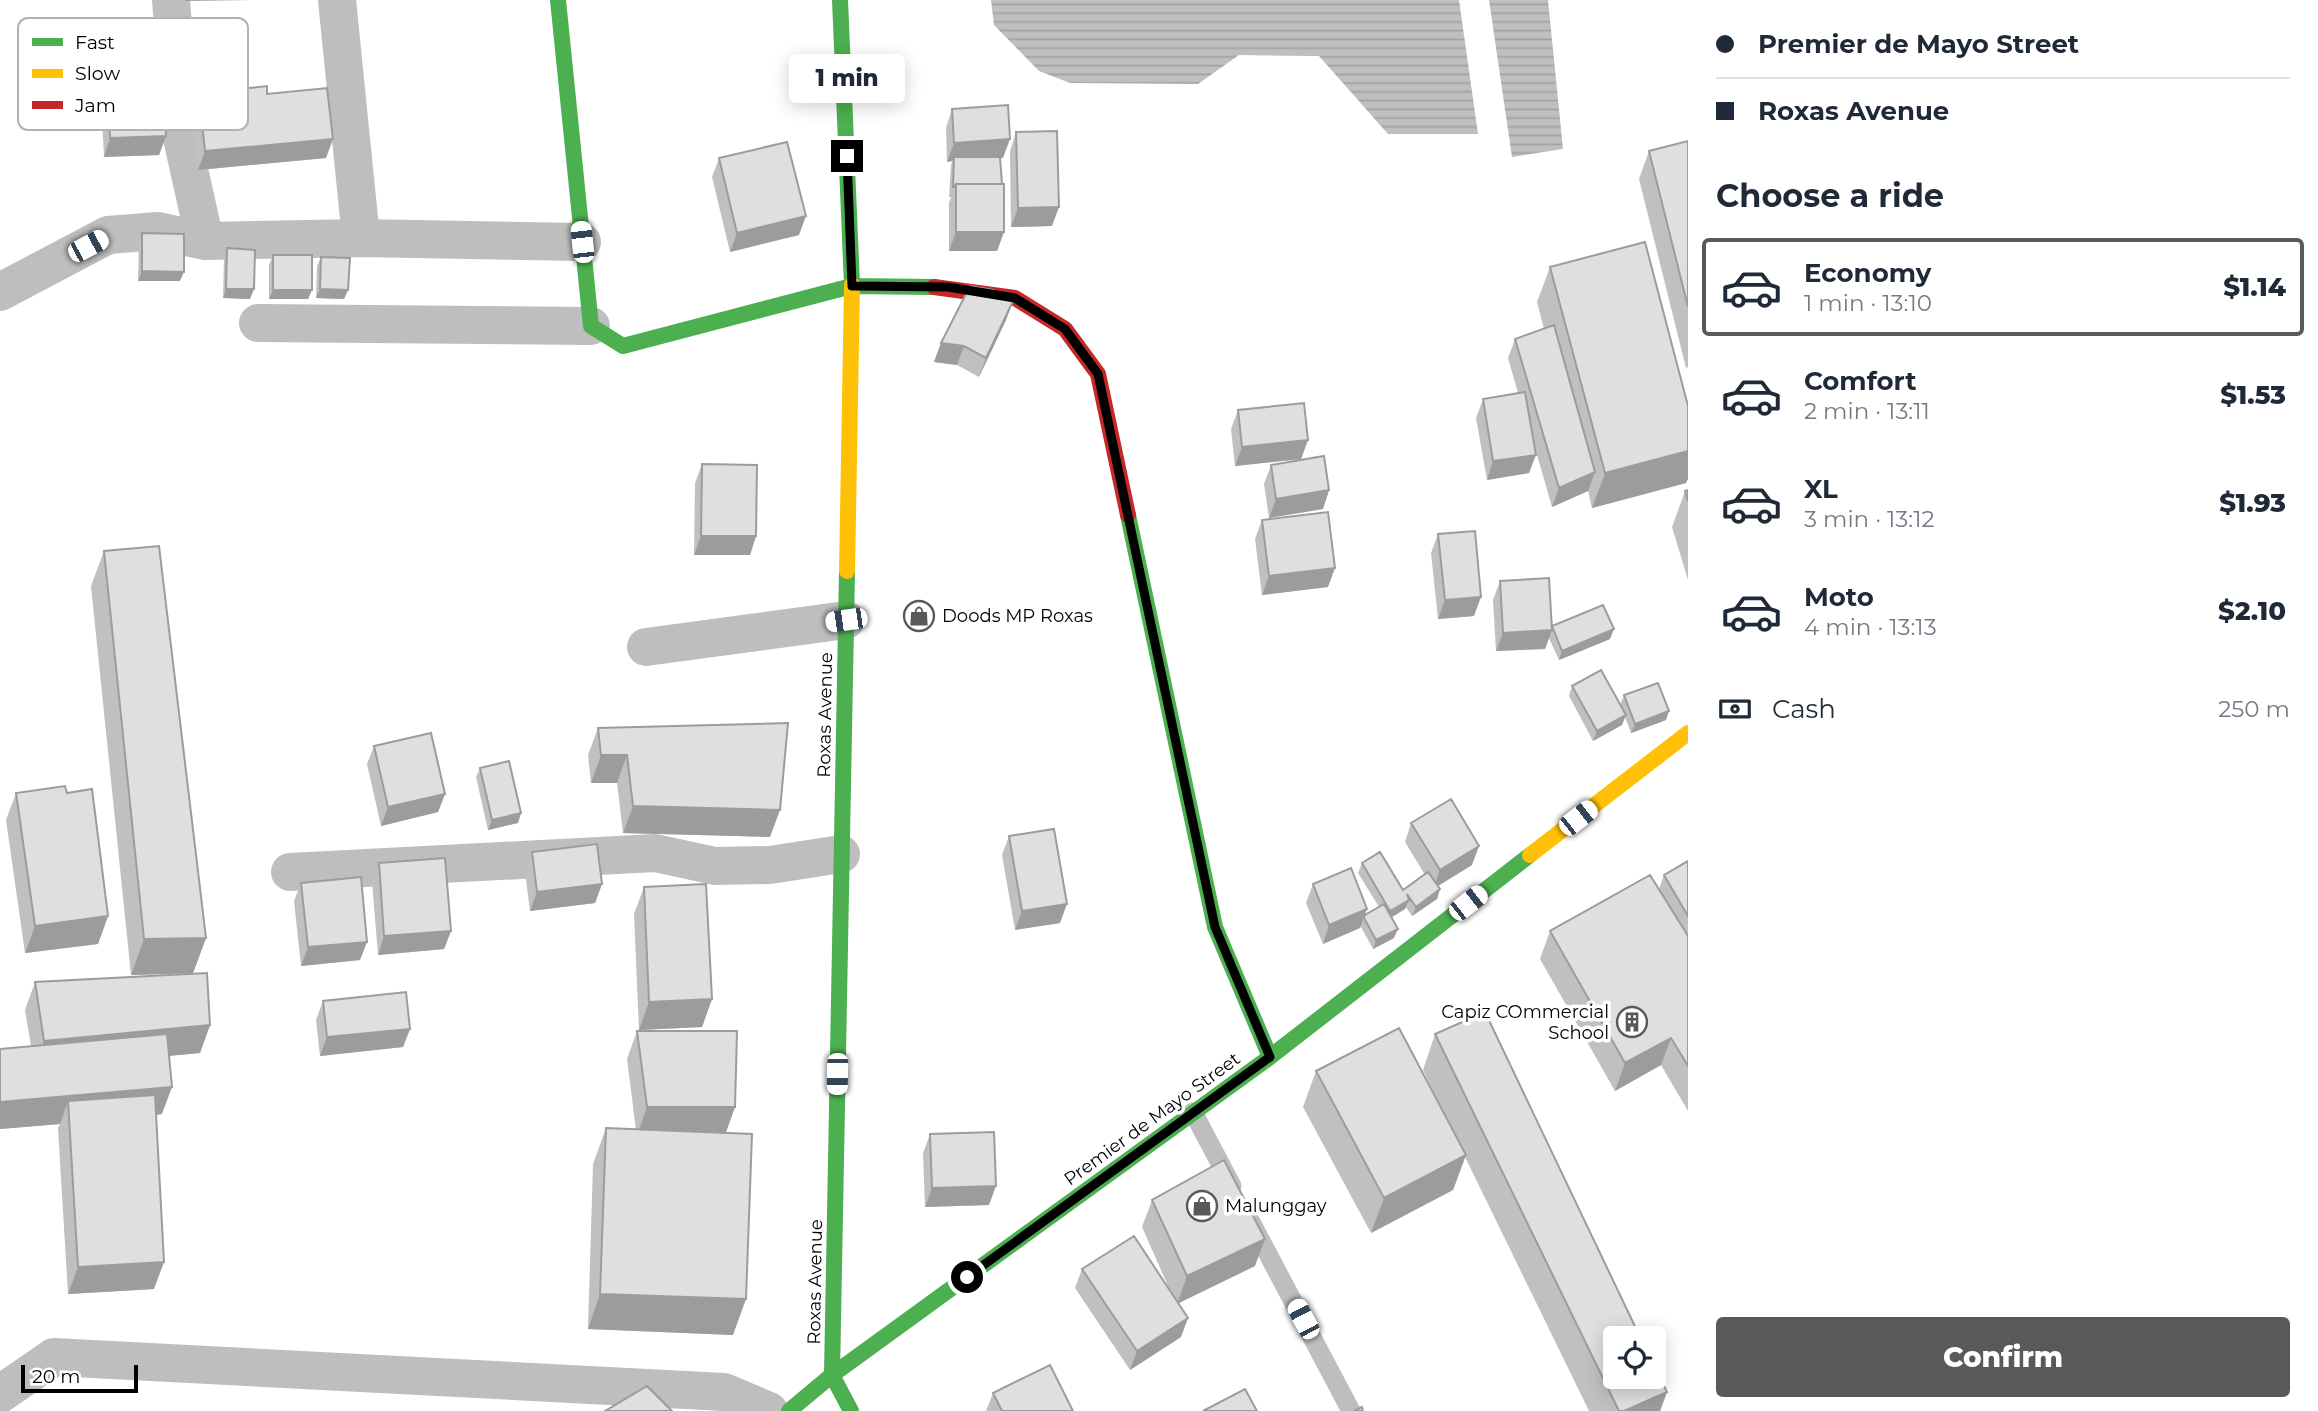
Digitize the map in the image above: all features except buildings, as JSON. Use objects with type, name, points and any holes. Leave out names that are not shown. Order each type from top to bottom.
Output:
[{"type":"main road","points":[[558,0],[591,326],[623,346],[852,286],[948,287],[1015,298],[1065,329],[1098,374],[1215,927],[1270,1057]]},
{"type":"main road","name":"Roxas Avenue","points":[[832,1376],[852,286],[840,0]]},
{"type":"main road","name":"Premier de Mayo Street","points":[[832,1376],[1270,1057],[1688,733]]},
{"type":"main road","points":[[789,1411],[832,1376],[851,1411]]},
{"type":"street","points":[[171,0],[172,18]]},
{"type":"street","points":[[337,0],[361,238]]},
{"type":"street","points":[[181,130],[205,241]]},
{"type":"street","points":[[0,292],[108,235],[158,231],[205,241],[361,238],[582,242]]},
{"type":"street","points":[[258,323],[591,326]]},
{"type":"street","points":[[646,648],[846,620]]},
{"type":"street","points":[[290,872],[655,853],[715,866],[770,865],[841,854]]},
{"type":"street","points":[[0,1394],[54,1357],[724,1392],[769,1411]]},
{"type":"lane","points":[[1193,1112],[1352,1411]]},
{"type":"shaded area","points":[[991,0],[1459,0],[1478,134],[1388,134],[1319,56],[1239,55],[1198,84],[1070,83],[1039,71],[994,25]]},
{"type":"shaded area","points":[[1489,0],[1548,0],[1563,149],[1512,157]]},
{"type":"traffic: fast","points":[[558,0],[591,326],[623,346],[852,286],[934,287]]},
{"type":"traffic: fast","points":[[840,0],[852,285]]},
{"type":"traffic: fast","points":[[1128,515],[1215,927],[1270,1057]]},
{"type":"traffic: fast","points":[[789,1411],[832,1375],[847,571]]},
{"type":"traffic: fast","points":[[851,1411],[832,1375],[1270,1057],[1530,855]]},
{"type":"traffic: slow","points":[[847,571],[852,285]]},
{"type":"traffic: slow","points":[[1530,855],[1688,733]]},
{"type":"traffic: jam","points":[[934,287],[1015,298],[1065,329],[1098,374],[1128,515]]},
{"type":"place","name":"Doods MP Roxas","points":[[919,616]]},
{"type":"place","name":"Capiz COmmercial School","points":[[1632,1022]]},
{"type":"place","name":"Malunggay","points":[[1202,1206]]},
{"type":"route","points":[[847,156],[852,286],[948,287],[1015,298],[1065,329],[1098,374],[1215,927],[1270,1057],[967,1277]]}]
